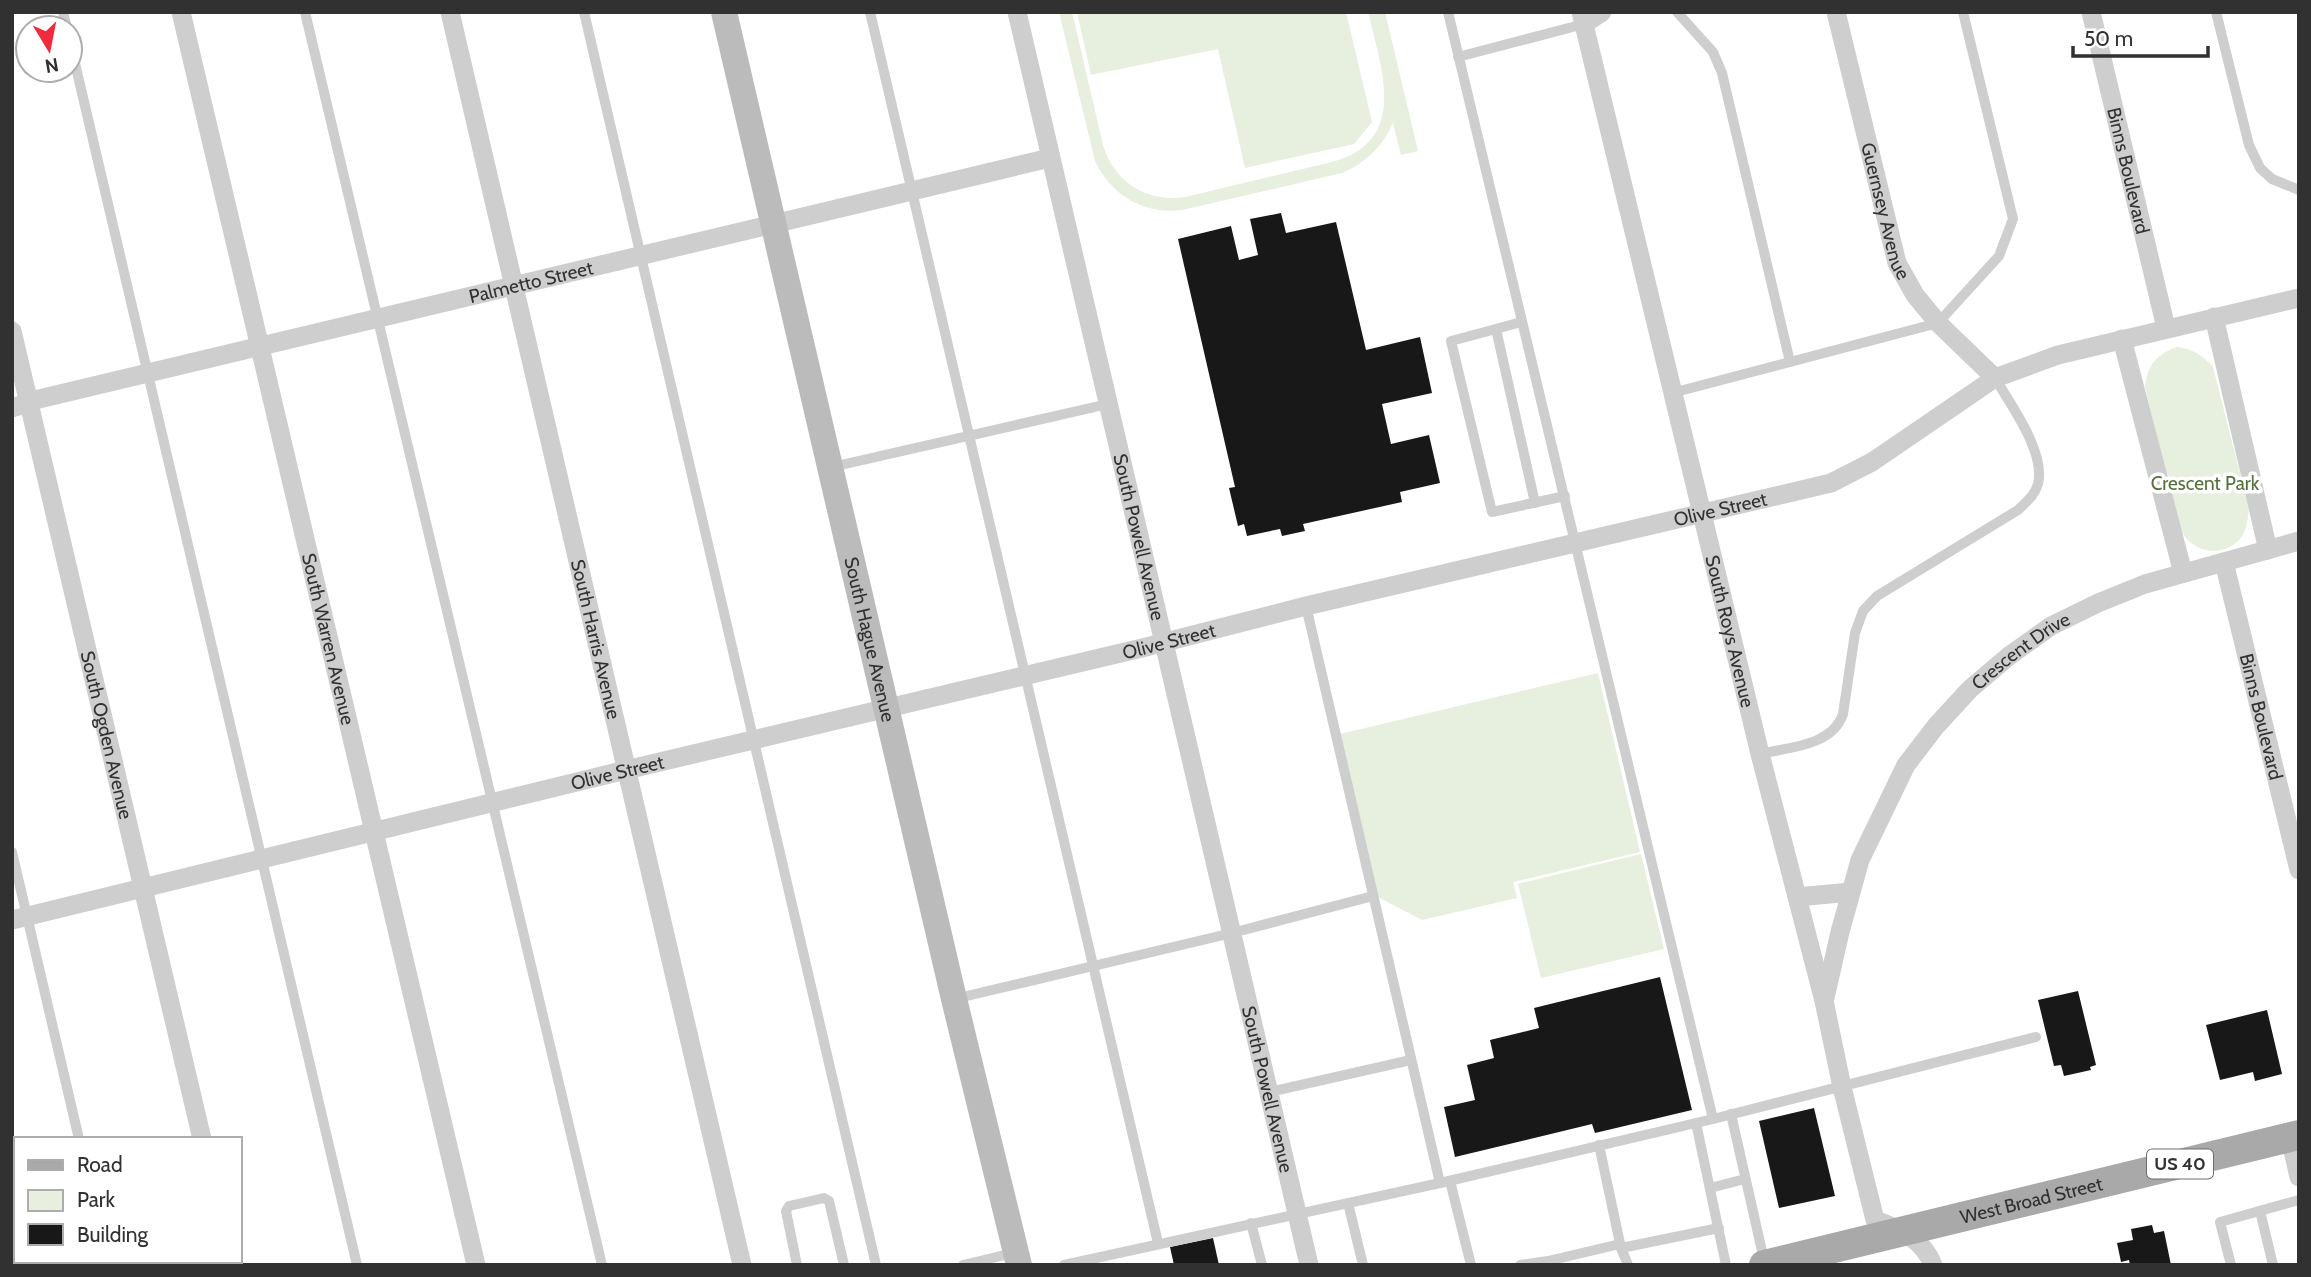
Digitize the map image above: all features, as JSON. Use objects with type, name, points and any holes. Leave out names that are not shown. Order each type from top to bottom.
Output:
[{"type":"main road","name":"South Hague Avenue","points":[[724,12],[1017,1259]]},
{"type":"main road","name":"West Broad Street","points":[[1765,1265],[1802,1260],[1904,1231],[2294,1137]]},
{"type":"street","name":"South Warren Avenue","points":[[181,12],[476,1265]]},
{"type":"street","name":"South Harris Avenue","points":[[450,12],[742,1265]]},
{"type":"street","name":"South Powell Avenue","points":[[1017,12],[1309,1265]]},
{"type":"street","points":[[1583,18],[1602,12]]},
{"type":"street","name":"Guernsey Avenue","points":[[1836,12],[1897,263],[1915,295],[1938,323],[1994,378]]},
{"type":"street","name":"Binns Boulevard","points":[[2091,12],[2166,328]]},
{"type":"street","name":"South Roys Avenue","points":[[1583,18],[1760,754],[1824,1001],[1875,1220],[1904,1231]]},
{"type":"street","name":"Palmetto Street","points":[[21,405],[1050,158]]},
{"type":"street","name":"Olive Street","points":[[20,918],[626,770],[1025,677],[1306,606],[1831,483],[1872,462],[1994,378],[2059,355],[2299,298]]},
{"type":"street","points":[[2214,317],[2267,550]]},
{"type":"street","name":"South Ogden Avenue","points":[[12,331],[21,405],[143,888],[202,1137]]},
{"type":"street","points":[[2122,339],[2183,573]]},
{"type":"street","name":"Crescent Drive","points":[[1824,1001],[1860,860],[1906,765],[1936,726],[1970,689],[2009,656],[2051,626],[2098,603],[2145,583],[2299,541]]},
{"type":"street","name":"Binns Boulevard","points":[[2224,562],[2299,870]]},
{"type":"street","points":[[1797,897],[1851,892]]},
{"type":"street","points":[[2294,1137],[2299,1177]]},
{"type":"street","points":[[1904,1231],[1929,1254],[1933,1265]]},
{"type":"lane","points":[[305,12],[602,1265]]},
{"type":"lane","points":[[584,12],[876,1265]]},
{"type":"lane","points":[[870,12],[1158,1243]]},
{"type":"lane","points":[[1448,12],[1713,1119]]},
{"type":"lane","points":[[1676,12],[1713,52],[1722,73],[1790,362]]},
{"type":"lane","points":[[1672,393],[1938,323],[1998,256],[2013,219],[1963,12]]},
{"type":"lane","points":[[2216,12],[2249,145],[2260,168],[2272,179],[2299,190]]},
{"type":"lane","points":[[1458,57],[1583,18]]},
{"type":"lane","points":[[80,84],[356,1265]]},
{"type":"lane","points":[[1521,322],[1451,341],[1492,512],[1565,496]]},
{"type":"lane","points":[[1496,329],[1535,503]]},
{"type":"lane","points":[[1760,754],[1812,742],[1839,727],[1855,633],[1863,611],[1877,596],[2018,510],[2032,496],[2039,483],[2038,463],[2030,438],[1994,378]]},
{"type":"lane","points":[[830,468],[1108,404]]},
{"type":"lane","points":[[1306,606],[1411,1060],[1471,1265]]},
{"type":"lane","points":[[12,852],[20,918],[78,1137]]},
{"type":"lane","points":[[954,999],[1232,933],[1373,896]]},
{"type":"lane","points":[[1065,1265],[1445,1182],[1713,1119],[2036,1037]]},
{"type":"lane","points":[[1269,1092],[1411,1060]]},
{"type":"lane","points":[[1731,1114],[1765,1265]]},
{"type":"lane","points":[[1696,1123],[1726,1265]]},
{"type":"lane","points":[[1600,1145],[1620,1246],[1628,1265]]},
{"type":"lane","points":[[1710,1188],[1745,1179]]},
{"type":"lane","points":[[797,1265],[786,1211],[789,1206],[824,1198],[829,1201],[844,1265]]},
{"type":"lane","points":[[2231,1265],[2220,1222],[2299,1200]]},
{"type":"lane","points":[[1348,1203],[1363,1265]]},
{"type":"lane","points":[[2260,1211],[2273,1265]]},
{"type":"lane","points":[[1251,1223],[1262,1265]]},
{"type":"lane","points":[[1520,1265],[1719,1228]]},
{"type":"lane","points":[[963,1265],[1017,1259]]},
{"type":"green space","points":[[1059,12],[1072,12],[1108,158],[1124,179],[1145,193],[1158,197],[1185,197],[1332,162],[1356,152],[1372,138],[1381,120],[1384,100],[1379,56],[1368,12],[1385,12],[1418,151],[1401,155],[1393,123],[1384,140],[1372,153],[1342,173],[1182,210],[1168,211],[1142,206],[1110,184],[1095,161]]},
{"type":"green space","points":[[1077,12],[1346,12],[1372,122],[1354,144],[1245,168],[1218,49],[1091,75]]},
{"type":"green space","name":"Crescent Park","points":[[2177,347],[2197,353],[2213,367],[2249,509],[2241,537],[2233,545],[2221,550],[2209,551],[2192,544],[2181,529],[2171,499],[2145,387],[2154,361]]},
{"type":"green space","points":[[1598,673],[1640,852],[1513,882],[1517,898],[1422,920],[1378,897],[1340,734]]},
{"type":"green space","points":[[1641,854],[1664,949],[1541,978],[1518,884]]},
{"type":"building","points":[[1281,213],[1286,233],[1336,222],[1366,350],[1420,337],[1432,393],[1382,404],[1391,444],[1429,435],[1440,483],[1400,492],[1402,502],[1303,524],[1305,531],[1282,536],[1280,529],[1247,536],[1244,524],[1238,526],[1229,488],[1235,487],[1178,239],[1231,226],[1239,260],[1258,255],[1250,219]]},
{"type":"building","points":[[1660,977],[1692,1110],[1595,1133],[1592,1124],[1455,1157],[1444,1107],[1475,1100],[1467,1065],[1494,1058],[1490,1040],[1539,1028],[1534,1008]]},
{"type":"building","points":[[2078,991],[2096,1065],[2090,1067],[2091,1070],[2064,1076],[2061,1065],[2054,1066],[2038,1000]]},
{"type":"building","points":[[2267,1010],[2282,1074],[2255,1081],[2253,1072],[2220,1080],[2206,1025]]},
{"type":"building","points":[[1814,1108],[1835,1196],[1779,1208],[1759,1121]]},
{"type":"building","points":[[2152,1225],[2154,1233],[2164,1231],[2171,1265],[2130,1265],[2129,1260],[2121,1262],[2117,1243],[2133,1240],[2131,1229]]},
{"type":"building","points":[[1213,1238],[1219,1265],[1174,1265],[1170,1247]]}]
